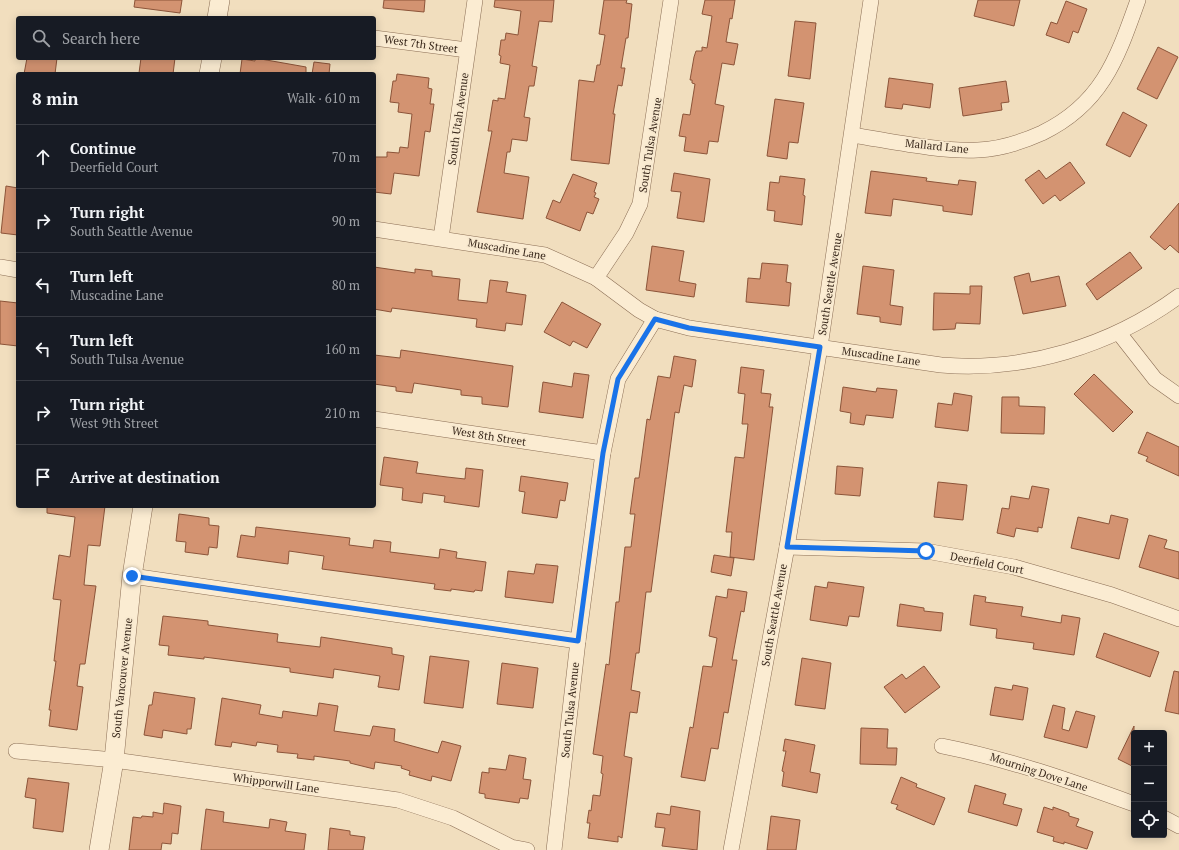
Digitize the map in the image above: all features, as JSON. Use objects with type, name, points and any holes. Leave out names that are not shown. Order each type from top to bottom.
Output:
[{"type":"street","name":"South Utah Avenue","points":[[441,238],[475,0]]},
{"type":"street","name":"South Tulsa Avenue","points":[[596,278],[626,233],[640,204],[671,0]]},
{"type":"street","name":"South Seattle Avenue","points":[[731,850],[787,547],[820,347],[871,0]]},
{"type":"street","name":"Mallard Lane","points":[[852,135],[964,150],[1002,147],[1028,140],[1054,127],[1074,114],[1089,100],[1108,73],[1124,39],[1138,0]]},
{"type":"street","name":"West 7th Street","points":[[376,38],[468,50]]},
{"type":"street","points":[[209,72],[212,60]]},
{"type":"street","name":"Muscadine Lane","points":[[376,229],[545,255],[596,278],[638,310],[655,319],[689,328],[941,365],[972,367],[1008,364],[1061,354],[1119,333],[1157,312],[1179,296]]},
{"type":"street","points":[[0,267],[16,270]]},
{"type":"street","name":"South Tulsa Avenue","points":[[554,850],[578,641],[603,453],[618,379],[655,319]]},
{"type":"street","points":[[1119,333],[1155,379],[1179,396]]},
{"type":"street","name":"West 8th Street","points":[[376,419],[603,453]]},
{"type":"street","name":"South Vancouver Avenue","points":[[99,850],[114,760],[132,576],[143,508]]},
{"type":"street","name":"Deerfield Court","points":[[787,547],[926,551],[1014,567],[1112,595],[1179,619]]},
{"type":"street","points":[[132,576],[578,641]]},
{"type":"street","name":"Mourning Dove Lane","points":[[942,746],[982,754],[1131,803]]},
{"type":"street","name":"Whipporwill Lane","points":[[16,751],[114,760],[398,800],[453,818],[511,847],[528,850]]},
{"type":"street","points":[[1167,820],[1179,826]]},
{"type":"building","points":[[135,0],[182,0],[180,13],[134,7]]},
{"type":"building","points":[[384,0],[425,0],[424,12],[383,8]]},
{"type":"building","points":[[495,0],[554,0],[552,22],[539,21],[532,66],[537,67],[534,86],[529,86],[524,117],[530,118],[527,141],[512,139],[510,152],[507,152],[504,173],[529,177],[523,219],[477,212],[492,131],[488,131],[493,100],[498,101],[498,98],[505,99],[510,65],[500,63],[501,56],[499,55],[501,40],[505,40],[506,33],[518,35],[521,11],[494,7]]},
{"type":"building","points":[[604,0],[627,0],[626,3],[632,4],[628,38],[626,38],[621,68],[625,68],[622,86],[618,85],[613,114],[615,114],[609,164],[571,160],[579,80],[594,82],[597,65],[600,65],[605,35],[599,34]]},
{"type":"building","points":[[705,0],[735,0],[726,42],[738,44],[734,65],[722,63],[715,104],[724,106],[718,142],[709,141],[707,154],[684,151],[686,137],[679,136],[683,114],[690,115],[695,84],[692,83],[692,80],[690,80],[694,57],[696,51],[702,51],[702,47],[707,48],[712,16],[702,14]]},
{"type":"building","points":[[978,0],[1020,0],[1014,26],[974,16]]},
{"type":"building","points":[[1066,1],[1087,9],[1078,33],[1073,31],[1069,43],[1046,35],[1051,22],[1057,24]]},
{"type":"building","points":[[795,21],[816,23],[810,79],[788,76]]},
{"type":"building","points":[[1158,47],[1178,57],[1157,99],[1137,89]]},
{"type":"building","points":[[27,60],[57,60],[55,72],[24,72]]},
{"type":"building","points":[[141,60],[175,60],[173,72],[139,72]]},
{"type":"building","points":[[242,60],[266,60],[306,67],[306,72],[240,72]]},
{"type":"building","points":[[314,62],[330,64],[329,72],[312,72]]},
{"type":"building","points":[[397,74],[429,78],[428,88],[432,89],[430,104],[434,104],[430,132],[425,131],[419,176],[394,173],[391,194],[376,192],[376,157],[387,157],[387,152],[399,153],[400,147],[408,148],[412,114],[398,112],[399,103],[390,102],[393,81],[396,81]]},
{"type":"building","points":[[889,78],[933,84],[930,108],[903,104],[902,109],[885,107]]},
{"type":"building","points":[[1006,81],[1009,102],[1001,103],[1002,110],[963,116],[959,88]]},
{"type":"building","points":[[775,99],[804,103],[798,143],[789,142],[787,159],[767,156]]},
{"type":"building","points":[[1123,112],[1147,125],[1130,157],[1106,145]]},
{"type":"building","points":[[1070,162],[1085,183],[1060,201],[1055,195],[1043,204],[1025,180],[1039,170],[1046,179]]},
{"type":"building","points":[[871,171],[927,178],[926,181],[958,185],[959,180],[976,182],[972,215],[943,211],[943,206],[893,199],[891,216],[865,213]]},
{"type":"building","points":[[674,173],[710,179],[704,222],[677,218],[681,192],[671,191]]},
{"type":"building","points":[[573,174],[597,183],[594,197],[599,199],[593,214],[587,212],[580,231],[546,218],[553,200],[560,203]]},
{"type":"building","points":[[780,176],[805,179],[802,225],[774,221],[775,211],[767,210],[770,182],[779,183]]},
{"type":"building","points":[[6,186],[16,188],[16,235],[1,233]]},
{"type":"building","points":[[1179,203],[1179,253],[1170,245],[1165,250],[1150,237]]},
{"type":"building","points":[[652,246],[684,251],[679,281],[696,284],[694,297],[646,290]]},
{"type":"building","points":[[1130,252],[1142,268],[1097,300],[1086,284]]},
{"type":"building","points":[[762,263],[788,265],[786,282],[791,283],[789,306],[746,302],[748,278],[760,279]]},
{"type":"building","points":[[863,266],[894,270],[890,305],[903,307],[901,325],[880,322],[880,317],[857,314]]},
{"type":"building","points":[[376,267],[415,273],[415,269],[432,271],[432,276],[460,279],[458,300],[487,303],[490,280],[508,282],[506,292],[526,295],[522,325],[506,323],[505,331],[476,327],[477,319],[392,308],[391,312],[376,309]]},
{"type":"building","points":[[1029,273],[1031,282],[1059,276],[1066,306],[1023,314],[1014,277]]},
{"type":"building","points":[[970,286],[982,286],[980,324],[956,323],[955,329],[933,330],[934,293],[970,294]]},
{"type":"building","points":[[0,301],[16,303],[16,346],[0,344]]},
{"type":"building","points":[[562,302],[601,324],[587,348],[573,341],[570,346],[544,332]]},
{"type":"building","points":[[401,350],[513,366],[508,407],[482,404],[482,397],[461,395],[461,390],[414,383],[412,393],[396,391],[396,387],[376,384],[376,355],[400,358]]},
{"type":"building","points":[[674,356],[696,360],[692,387],[684,385],[679,413],[675,412],[651,592],[646,592],[639,653],[636,653],[631,690],[640,692],[637,713],[630,712],[624,756],[632,758],[622,838],[618,836],[618,842],[588,838],[590,823],[587,823],[589,810],[591,811],[593,795],[600,796],[603,774],[601,773],[603,756],[593,754],[606,664],[609,665],[616,602],[619,602],[625,547],[631,547],[635,514],[630,514],[635,478],[639,478],[647,419],[650,420],[658,376],[670,378]]},
{"type":"building","points":[[741,367],[764,370],[761,393],[771,394],[769,407],[773,407],[754,560],[730,557],[732,532],[726,532],[735,457],[744,458],[748,424],[742,424],[745,394],[738,393]]},
{"type":"building","points":[[574,373],[589,375],[583,418],[539,412],[543,382],[572,387]]},
{"type":"building","points":[[1094,374],[1133,412],[1113,432],[1074,394]]},
{"type":"building","points":[[843,387],[876,392],[877,388],[897,390],[893,418],[866,415],[864,425],[850,423],[851,413],[840,411]]},
{"type":"building","points":[[954,393],[972,396],[968,431],[935,427],[938,403],[952,405]]},
{"type":"building","points":[[1002,397],[1019,397],[1019,406],[1045,407],[1044,434],[1001,433]]},
{"type":"building","points":[[1147,432],[1179,447],[1179,476],[1146,461],[1148,457],[1138,453]]},
{"type":"building","points":[[384,457],[418,462],[416,473],[465,479],[466,468],[483,470],[479,507],[444,502],[445,496],[423,493],[422,503],[402,500],[403,488],[380,485]]},
{"type":"building","points":[[837,466],[863,468],[860,496],[835,494]]},
{"type":"building","points":[[521,476],[568,483],[565,501],[560,500],[557,518],[522,513],[525,492],[519,491]]},
{"type":"building","points":[[938,482],[967,485],[963,520],[934,517]]},
{"type":"building","points":[[1032,486],[1049,489],[1042,528],[1038,527],[1038,532],[1016,528],[1014,537],[997,533],[1002,508],[1009,509],[1011,496],[1029,499]]},
{"type":"building","points":[[47,508],[105,508],[100,546],[88,545],[84,585],[96,586],[85,664],[80,664],[77,686],[83,687],[77,730],[49,726],[51,710],[49,710],[56,661],[54,661],[61,600],[53,599],[59,555],[70,557],[75,517],[47,513]]},
{"type":"building","points":[[179,514],[209,518],[209,525],[219,526],[217,548],[209,547],[208,555],[185,552],[186,542],[176,541]]},
{"type":"building","points":[[1111,515],[1128,519],[1119,559],[1071,548],[1078,517],[1109,524]]},
{"type":"building","points":[[256,527],[350,538],[349,545],[373,548],[374,540],[391,542],[390,552],[439,558],[440,549],[457,552],[456,558],[486,562],[482,591],[475,590],[474,592],[451,589],[451,591],[434,589],[435,584],[322,569],[324,556],[289,551],[288,564],[237,557],[241,535],[255,537]]},
{"type":"building","points":[[1149,535],[1167,540],[1164,548],[1179,552],[1179,579],[1139,567]]},
{"type":"building","points":[[714,555],[734,558],[731,576],[711,572]]},
{"type":"building","points":[[536,564],[558,566],[553,603],[505,597],[508,571],[534,574]]},
{"type":"building","points":[[828,582],[864,587],[859,617],[849,616],[847,626],[810,620],[815,586],[827,588]]},
{"type":"building","points":[[728,589],[747,592],[744,612],[741,611],[732,660],[737,660],[728,713],[724,712],[718,749],[711,748],[705,781],[681,777],[690,727],[693,728],[703,666],[712,667],[717,638],[709,636],[716,596],[727,598]]},
{"type":"building","points":[[974,595],[986,597],[985,602],[1023,607],[1021,616],[1061,623],[1062,615],[1080,618],[1074,655],[1033,649],[1034,643],[996,638],[997,629],[970,625]]},
{"type":"building","points":[[900,604],[924,608],[924,611],[943,613],[941,631],[897,626]]},
{"type":"building","points":[[163,616],[208,621],[208,625],[278,634],[277,642],[320,647],[321,637],[392,648],[392,654],[404,656],[399,690],[378,687],[380,676],[334,669],[333,678],[290,672],[290,668],[204,657],[204,659],[168,655],[169,646],[159,645]]},
{"type":"building","points":[[1104,633],[1159,652],[1150,677],[1096,657]]},
{"type":"building","points":[[430,656],[469,661],[463,708],[424,703]]},
{"type":"building","points":[[802,658],[831,663],[825,709],[795,705]]},
{"type":"building","points":[[502,663],[538,668],[533,708],[497,704]]},
{"type":"building","points":[[924,666],[940,687],[905,713],[884,687],[902,674],[906,679]]},
{"type":"building","points":[[1174,671],[1179,672],[1179,714],[1165,711]]},
{"type":"building","points":[[1013,685],[1028,688],[1023,720],[990,715],[995,687],[1012,690]]},
{"type":"building","points":[[154,692],[195,698],[191,729],[187,729],[187,734],[163,730],[162,738],[144,735],[149,705],[152,705]]},
{"type":"building","points":[[222,698],[261,705],[259,714],[282,718],[283,711],[317,716],[319,703],[338,706],[334,731],[370,736],[373,726],[395,729],[394,741],[438,753],[442,741],[461,746],[451,781],[432,776],[431,781],[409,775],[410,771],[401,768],[402,766],[375,762],[374,769],[350,763],[350,761],[314,756],[314,760],[297,758],[298,754],[277,752],[278,745],[257,742],[256,746],[232,742],[231,747],[215,745]]},
{"type":"building","points":[[1053,705],[1065,708],[1062,729],[1069,731],[1076,711],[1095,716],[1087,748],[1044,737]]},
{"type":"building","points":[[861,728],[888,729],[887,748],[897,748],[896,765],[860,764]]},
{"type":"building","points":[[1131,732],[1131,766],[1118,759]]},
{"type":"building","points":[[785,739],[815,745],[810,772],[820,774],[817,793],[782,786],[784,772],[782,771],[786,751],[783,751]]},
{"type":"building","points":[[509,755],[526,758],[523,779],[531,780],[528,799],[520,798],[519,803],[485,798],[485,794],[479,793],[482,772],[489,773],[489,768],[506,770]]},
{"type":"building","points":[[901,777],[917,784],[916,787],[945,798],[934,825],[896,809],[898,805],[891,803]]},
{"type":"building","points":[[28,778],[69,783],[63,832],[33,828],[36,799],[25,797]]},
{"type":"building","points":[[975,785],[1006,794],[1003,804],[1022,809],[1017,826],[968,812]]},
{"type":"building","points":[[164,803],[181,806],[178,834],[172,833],[171,844],[162,843],[161,850],[129,850],[133,817],[153,817],[153,812],[163,814]]},
{"type":"building","points":[[671,806],[700,811],[697,850],[662,846],[665,828],[655,827],[657,813],[670,815]]},
{"type":"building","points":[[1044,807],[1053,810],[1053,807],[1069,813],[1069,816],[1079,819],[1076,826],[1093,832],[1087,849],[1064,842],[1064,844],[1053,841],[1054,837],[1037,832]]},
{"type":"building","points":[[206,809],[224,812],[223,822],[269,828],[270,819],[287,822],[285,831],[306,834],[304,850],[201,850]]},
{"type":"building","points":[[771,816],[800,820],[796,850],[767,850]]},
{"type":"building","points":[[330,828],[350,831],[350,835],[365,837],[363,850],[328,850]]},
{"type":"route","points":[[132,576],[578,641],[603,453],[618,379],[655,319],[689,328],[820,347],[787,547],[926,551]]}]
